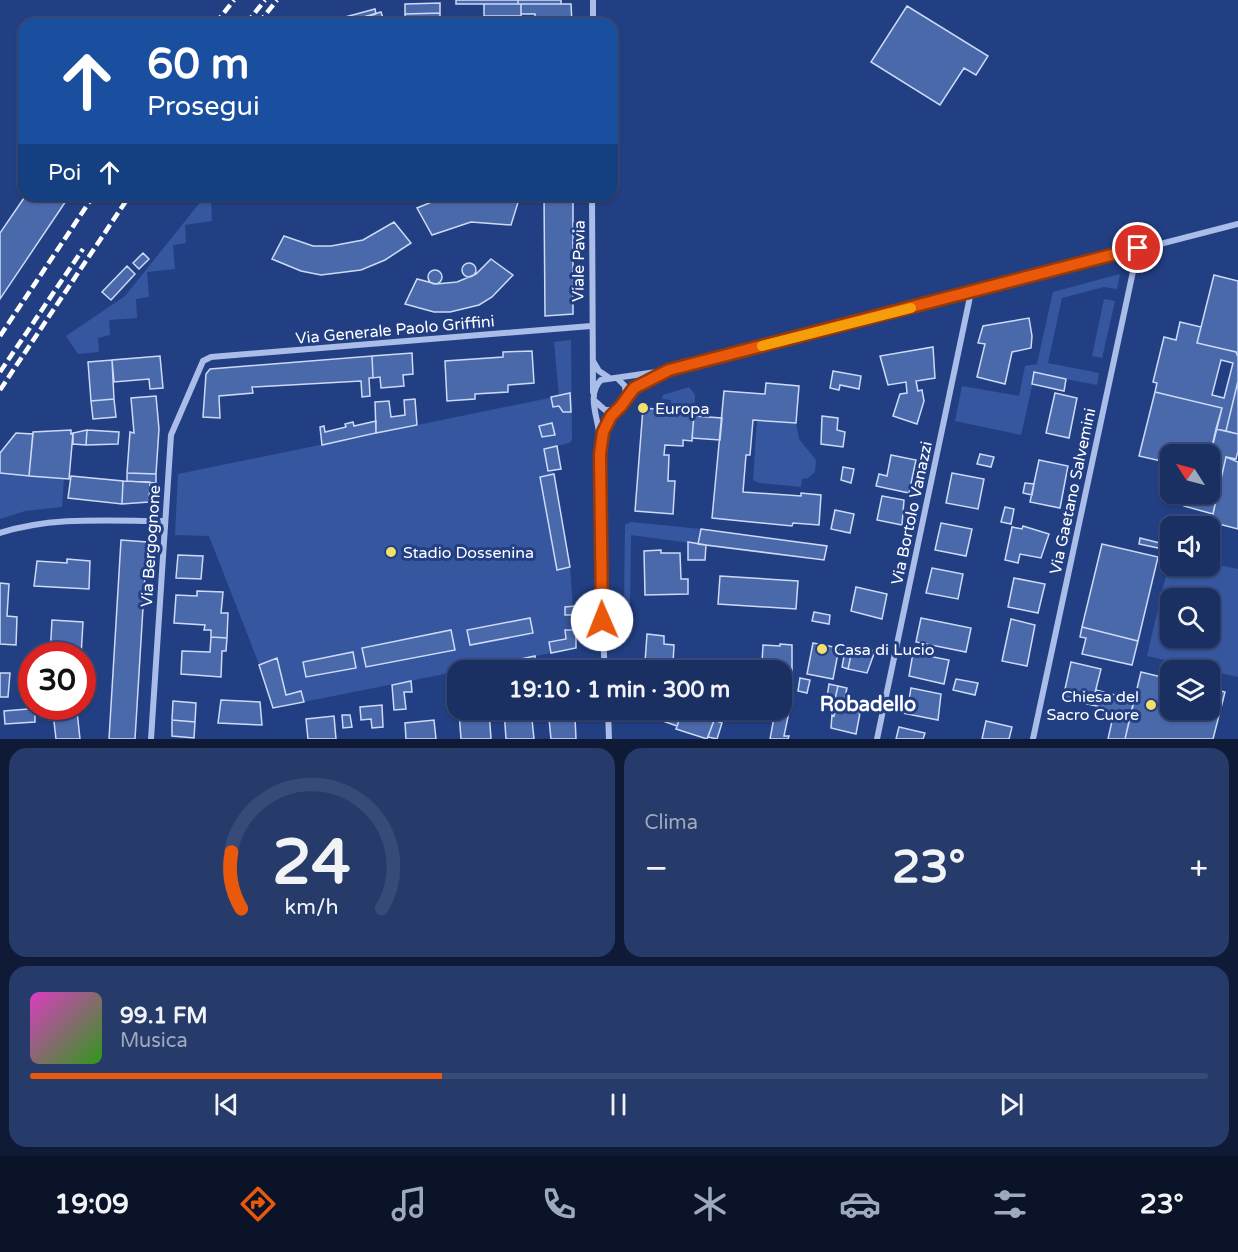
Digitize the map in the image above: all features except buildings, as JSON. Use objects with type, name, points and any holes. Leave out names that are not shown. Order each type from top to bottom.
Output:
[{"type":"street","points":[[593,0],[593,18]]},
{"type":"street","name":"Viale Pavia","points":[[592,201],[592,359]]},
{"type":"street","points":[[618,380],[669,370],[1238,224]]},
{"type":"street","name":"Via Gaetano Salvemini","points":[[1033,739],[1138,248]]},
{"type":"street","name":"Via Bortolo Vanazzi","points":[[877,739],[971,292]]},
{"type":"street","name":"Via Generale Paolo Griffini","points":[[203,361],[211,357],[591,326]]},
{"type":"street","points":[[592,359],[599,371],[625,386],[627,396]]},
{"type":"street","points":[[592,359],[600,454],[601,614],[604,660]]},
{"type":"street","name":"Via Bergognone","points":[[151,739],[171,435],[203,361]]},
{"type":"street","points":[[600,454],[606,423],[627,396],[640,384],[669,370]]},
{"type":"street","points":[[594,396],[597,384],[609,377]]},
{"type":"street","points":[[594,396],[606,410],[617,409]]},
{"type":"street","points":[[0,533],[28,525],[69,521],[165,521]]},
{"type":"street","points":[[608,720],[609,739]]},
{"type":"shaded area","points":[[201,201],[211,201],[212,221],[185,225],[186,243],[173,245],[175,269],[147,272],[149,297],[136,299],[137,318],[109,320],[110,335],[98,338],[99,352],[78,354],[66,336],[125,296]]},
{"type":"shaded area","points":[[1120,274],[1117,289],[1104,287],[1062,298],[1048,363],[1099,373],[1097,385],[1035,373],[1021,435],[955,421],[962,386],[1019,396],[1025,366],[1037,364],[1053,292]]},
{"type":"shaded area","points":[[1104,299],[1115,301],[1102,358],[1092,356]]},
{"type":"shaded area","name":"Stadio Dossenina","points":[[571,340],[572,440],[557,446],[561,469],[553,471],[570,567],[576,648],[515,660],[447,660],[447,674],[273,708],[259,664],[209,536],[175,535],[178,474],[559,396],[554,342]]},
{"type":"shaded area","points":[[689,387],[695,395],[694,412],[670,410],[671,400],[662,399],[663,395]]},
{"type":"shaded area","points":[[757,420],[796,423],[799,439],[816,460],[815,472],[808,478],[802,479],[801,487],[759,483],[753,480]]},
{"type":"shaded area","points":[[0,473],[64,479],[62,507],[25,511],[0,519]]},
{"type":"shaded area","points":[[631,522],[701,529],[698,544],[631,535],[630,605],[624,605],[625,525]]},
{"type":"shaded area","points":[[1220,565],[1238,569],[1238,677],[1220,673],[1220,660],[1164,660],[1147,656],[1160,601],[1160,648],[1220,648],[1220,588],[1163,588],[1166,576],[1220,576]]},
{"type":"railway","points":[[220,18],[234,0]]},
{"type":"railway","points":[[251,18],[265,0]]},
{"type":"railway","points":[[263,18],[277,0]]},
{"type":"railway","points":[[0,336],[90,201]]},
{"type":"railway","points":[[0,390],[126,201]]},
{"type":"railway","points":[[0,372],[83,249]]},
{"type":"slow traffic","points":[[762,346],[911,308]]},
{"type":"place","name":"Europa","points":[[643,408]]},
{"type":"place","name":"Stadio Dossenina","points":[[391,552]]},
{"type":"place","name":"Casa di Lucio","points":[[822,649]]},
{"type":"place","name":"Chiesa del Sacro Cuore","points":[[1151,705]]},
{"type":"district","name":"Robadello","points":[[868,704]]},
{"type":"route","points":[[602,620],[601,444],[606,423],[634,388],[669,370],[1138,248]]}]
